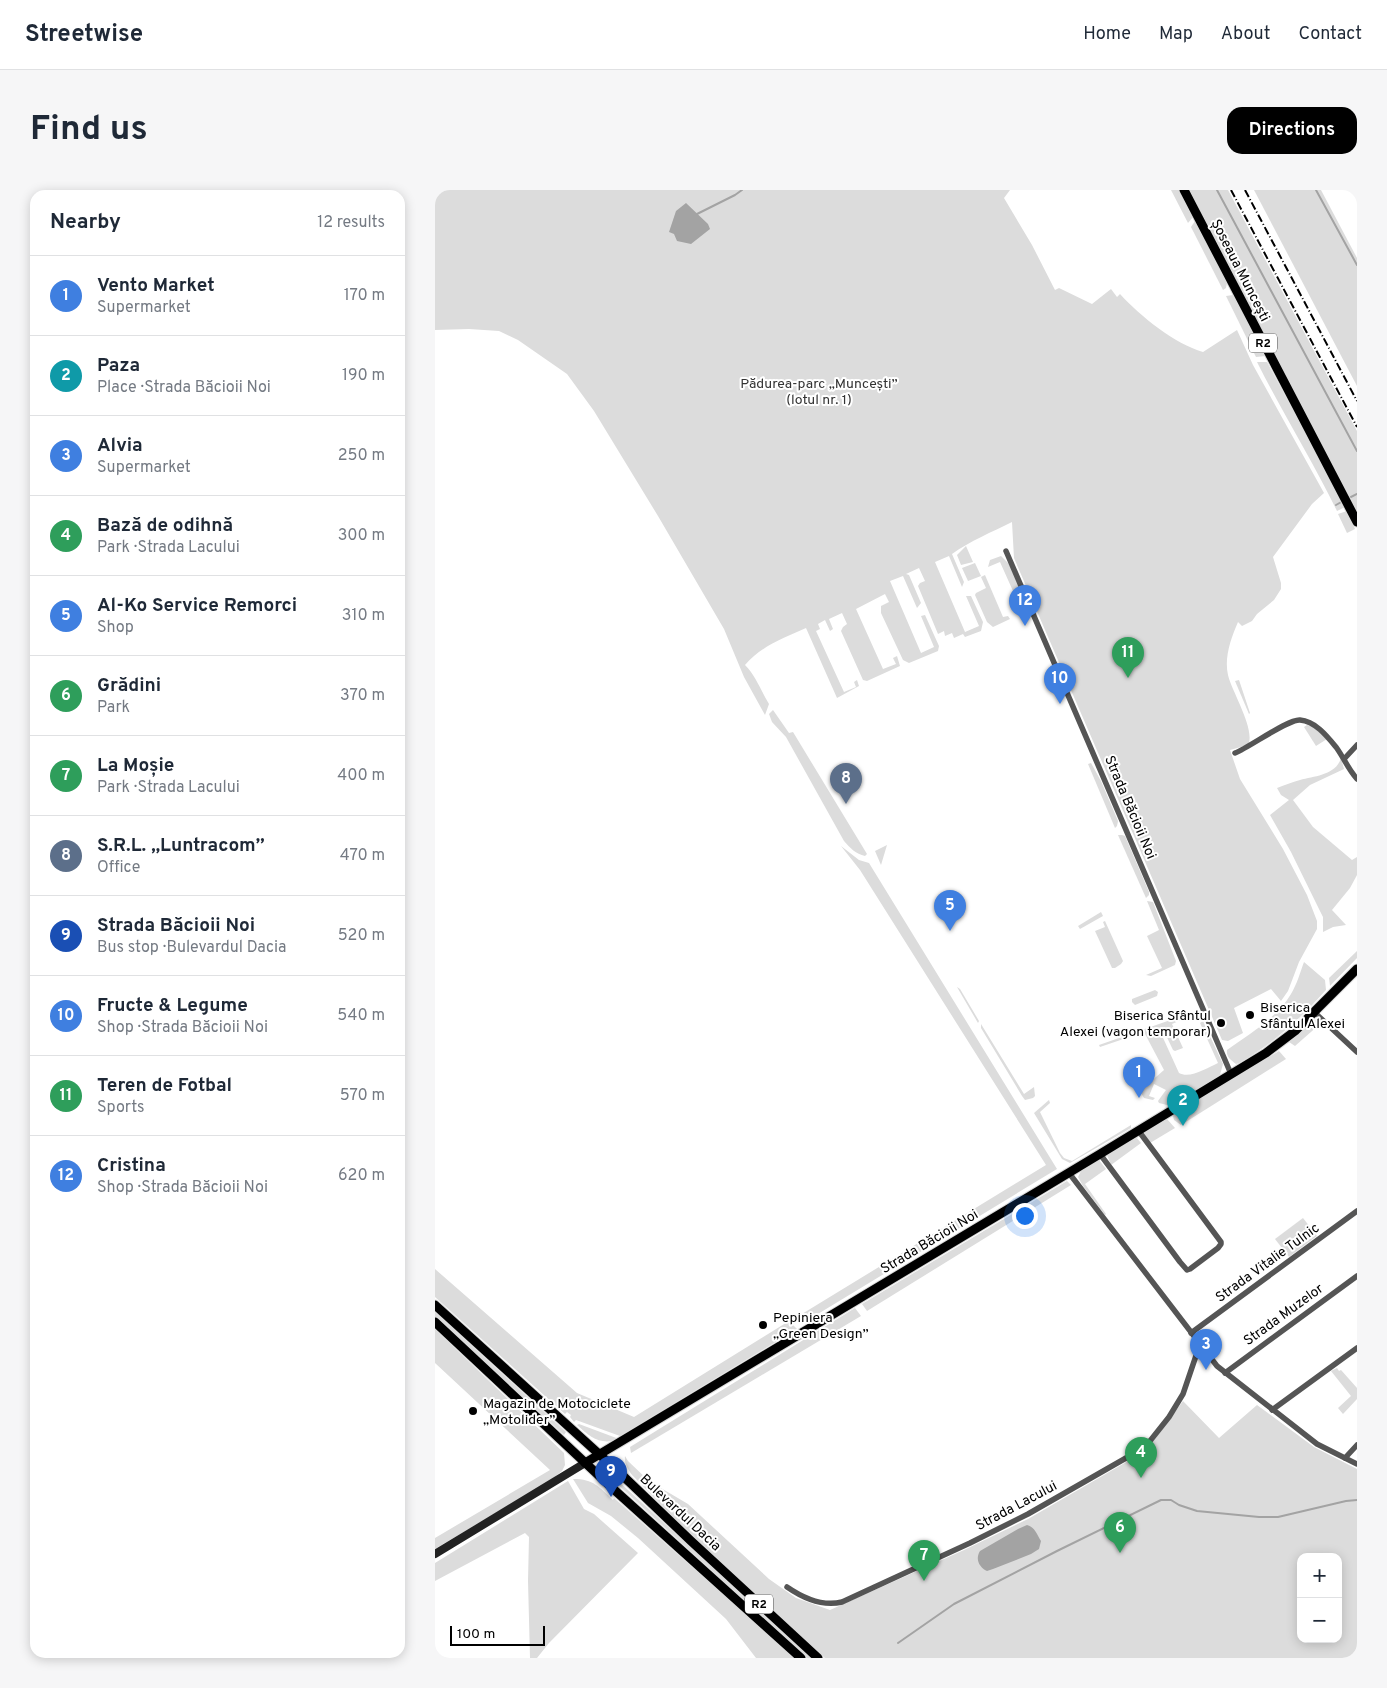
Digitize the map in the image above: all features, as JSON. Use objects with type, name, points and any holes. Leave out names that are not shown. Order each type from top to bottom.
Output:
[{"type":"main road","name":"Șoseaua Muncești","points":[[1184,190],[1357,522]]},
{"type":"main road","name":"Strada Băcioii Noi","points":[[435,1554],[1069,1173],[1279,1044],[1357,969]]},
{"type":"main road","name":"Bulevardul Dacia","points":[[435,1305],[599,1454],[818,1658]]},
{"type":"main road","name":"Bulevardul Dacia","points":[[435,1322],[585,1463],[801,1658]]},
{"type":"street","name":"Strada Băcioii Noi","points":[[1006,551],[1231,1074]]},
{"type":"street","points":[[1235,753],[1248,748],[1289,723],[1301,720],[1321,731],[1345,758],[1346,764],[1357,779]]},
{"type":"street","points":[[1345,758],[1357,745]]},
{"type":"street","points":[[1314,1012],[1357,1052]]},
{"type":"street","points":[[1100,1154],[1180,1262],[1187,1270],[1190,1269],[1218,1248],[1221,1242],[1138,1130]]},
{"type":"street","points":[[1069,1173],[1217,1366],[1317,1444],[1357,1464]]},
{"type":"street","name":"Strada Vitalie Tulnic","points":[[1191,1333],[1357,1211]]},
{"type":"street","name":"Strada Muzelor","points":[[1225,1373],[1357,1276]]},
{"type":"street","name":"Strada Lacului","points":[[787,1588],[810,1600],[832,1604],[845,1601],[1020,1518],[1140,1450],[1146,1446],[1178,1403],[1183,1394],[1200,1344]]},
{"type":"street","points":[[1272,1410],[1357,1348]]},
{"type":"street","points":[[1345,1458],[1357,1445]]},
{"type":"green space","name":"Pădurea-parc „Muncești” (lotul nr. 1)","points":[[435,190],[1010,190],[1004,198],[1032,245],[1055,290],[1059,288],[1092,304],[1111,289],[1117,297],[1120,294],[1137,311],[1170,336],[1203,352],[1237,330],[1253,365],[1324,493],[1312,504],[1273,557],[1281,589],[1274,600],[1257,614],[1252,621],[1242,626],[1238,622],[1231,641],[1227,662],[1230,682],[1243,711],[1250,738],[1248,745],[1230,750],[1240,779],[1283,849],[1307,895],[1317,921],[1317,929],[1299,962],[1288,991],[1281,1001],[1271,989],[1234,1008],[1243,1033],[1228,1041],[1222,1040],[1014,558],[1012,522],[952,554],[964,582],[962,587],[949,556],[935,562],[965,632],[979,626],[966,596],[971,596],[983,622],[981,631],[965,637],[963,634],[954,638],[952,633],[945,636],[944,631],[938,634],[918,586],[925,581],[919,568],[906,574],[909,575],[921,603],[917,608],[903,576],[890,581],[921,653],[934,647],[921,616],[925,615],[939,646],[938,651],[909,663],[903,660],[881,613],[881,606],[889,602],[885,594],[856,609],[883,669],[896,664],[893,658],[897,656],[900,666],[867,681],[863,680],[841,631],[847,624],[842,613],[829,619],[833,629],[830,631],[825,620],[818,624],[820,629],[816,631],[844,692],[856,687],[854,682],[857,680],[859,686],[837,698],[806,628],[766,648],[751,658],[745,665],[769,704],[765,715],[744,677],[724,629],[594,411],[567,374],[518,340],[499,331],[469,329],[435,330]]},
{"type":"green space","points":[[1171,190],[1179,190],[1193,217],[1188,223]]},
{"type":"green space","points":[[1189,190],[1228,190],[1357,431],[1357,511]]},
{"type":"green space","points":[[1254,190],[1321,190],[1357,258],[1357,386]]},
{"type":"green space","points":[[1195,221],[1227,283],[1226,288],[1223,290],[1191,227]]},
{"type":"green space","points":[[1233,295],[1266,356],[1256,357],[1226,296]]},
{"type":"green space","points":[[1257,362],[1267,362],[1345,507],[1337,511]]},
{"type":"green space","points":[[1347,511],[1355,529],[1347,533],[1338,514]]},
{"type":"green space","points":[[966,546],[973,562],[961,565],[957,555]]},
{"type":"green space","points":[[1001,556],[1009,564],[1023,596],[1020,600],[1017,600],[1000,562],[988,567],[990,560]]},
{"type":"green space","points":[[975,563],[981,576],[968,581],[962,568]]},
{"type":"green space","points":[[985,575],[1003,617],[1008,616],[1010,619],[993,627],[987,622],[975,595],[986,588],[981,577]]},
{"type":"green space","points":[[1239,680],[1250,713],[1249,714],[1235,681]]},
{"type":"green space","points":[[773,710],[789,733],[793,732],[867,854],[865,856],[853,850],[844,841],[786,737],[772,722],[769,714]]},
{"type":"green space","points":[[1307,725],[1313,727],[1327,739],[1316,746],[1304,727]]},
{"type":"green space","points":[[1341,758],[1344,769],[1310,785],[1293,800],[1313,827],[1352,860],[1357,857],[1357,875],[1350,888],[1332,910],[1346,925],[1333,927],[1323,932],[1323,917],[1291,852],[1270,815],[1289,800],[1281,795],[1277,788],[1330,771],[1335,768]]},
{"type":"green space","points":[[1091,763],[1118,821],[1115,828],[1088,764]]},
{"type":"green space","points":[[1118,835],[1125,836],[1149,892],[1146,898]]},
{"type":"green space","points":[[887,845],[881,865],[875,851]]},
{"type":"green space","points":[[841,846],[859,860],[869,863],[1057,1169],[803,1323],[797,1317],[1046,1165],[860,870]]},
{"type":"green space","points":[[1147,901],[1153,902],[1176,961],[1175,965],[1151,976],[1146,975],[1162,968],[1147,936],[1159,930]]},
{"type":"green space","points":[[1101,912],[1103,916],[1080,929],[1078,926]]},
{"type":"green space","points":[[1105,921],[1123,961],[1115,968],[1112,968],[1095,931],[1105,927],[1103,922]]},
{"type":"green space","points":[[1357,951],[1357,958],[1330,986],[1329,978]]},
{"type":"green space","points":[[1304,962],[1325,980],[1326,990],[1306,1012],[1285,1030],[1264,1047],[1236,1064],[1228,1056],[1227,1050],[1262,1025],[1285,1003],[1293,990]]},
{"type":"green space","points":[[957,987],[979,1021],[978,1023]]},
{"type":"green space","points":[[1155,990],[1158,992],[1157,996],[1135,1005],[1132,1002],[1132,999]]},
{"type":"green space","points":[[1199,1010],[1197,1013],[1172,1024],[1183,1048],[1173,1050],[1163,1029],[1159,1029],[1179,1073],[1188,1075],[1218,1063],[1200,1023],[1203,1021],[1223,1064],[1220,1075],[1171,1106],[1159,1103],[1158,1101],[1166,1090],[1154,1084],[1149,1096],[1155,1098],[1153,1100],[1144,1098],[1140,1091],[1164,1070],[1144,1032],[1100,1047],[1099,1045]]},
{"type":"green space","points":[[1315,1019],[1320,1024],[1295,1046],[1289,1042]]},
{"type":"green space","points":[[981,1024],[1024,1094],[1034,1087],[1035,1096],[1033,1098],[1025,1100],[1022,1096],[981,1028]]},
{"type":"green space","points":[[1279,1051],[1286,1059],[1181,1125],[1174,1120],[1173,1116],[1181,1110]]},
{"type":"green space","points":[[1049,1100],[1050,1103],[1040,1112],[1060,1153],[1064,1158],[1072,1161],[1131,1125],[1131,1128],[1070,1163],[1062,1159],[1034,1113]]},
{"type":"green space","points":[[1167,1119],[1175,1128],[1150,1143],[1144,1133]]},
{"type":"green space","points":[[1136,1137],[1141,1143],[1111,1165],[1107,1155]]},
{"type":"green space","points":[[1099,1160],[1106,1169],[1085,1184],[1105,1215],[1078,1177],[1081,1171]]},
{"type":"green space","points":[[1067,1181],[1071,1185],[867,1311],[862,1304]]},
{"type":"green space","points":[[1303,1218],[1317,1236],[1289,1257],[1275,1239]]},
{"type":"green space","points":[[435,1269],[577,1393],[634,1417],[789,1321],[797,1329],[620,1436],[576,1420],[574,1422],[570,1417],[571,1415],[567,1412],[565,1414],[435,1297]]},
{"type":"green space","points":[[855,1308],[861,1316],[631,1453],[630,1447]]},
{"type":"green space","points":[[435,1312],[566,1432],[564,1435],[435,1317]]},
{"type":"green space","points":[[435,1329],[564,1453],[565,1465],[562,1471],[551,1480],[435,1549],[435,1538],[550,1470],[435,1363]]},
{"type":"green space","points":[[1337,1368],[1357,1388],[1357,1399],[1343,1414],[1338,1408],[1351,1396],[1331,1371]]},
{"type":"green space","points":[[1183,1401],[1219,1438],[1257,1405],[1314,1447],[1357,1469],[1357,1658],[825,1658],[695,1539],[632,1475],[627,1466],[625,1456],[649,1481],[688,1504],[769,1579],[796,1598],[830,1610],[1028,1519],[1147,1450]]},
{"type":"green space","points":[[579,1424],[619,1439],[601,1441],[577,1425]]},
{"type":"green space","points":[[573,1479],[591,1482],[613,1500],[614,1498],[795,1658],[756,1658],[726,1619],[638,1538],[611,1516],[588,1503]]},
{"type":"green space","points":[[617,1480],[812,1658],[807,1658],[615,1482]]},
{"type":"green space","points":[[568,1481],[584,1509],[594,1514],[638,1553],[549,1643],[537,1658],[530,1658],[529,1537],[525,1533],[435,1581],[435,1563]]},
{"type":"shaded area","points":[[686,203],[708,224],[710,229],[691,244],[677,241],[674,234],[669,232],[676,211]]},
{"type":"shaded area","points":[[1027,1525],[1034,1529],[1041,1541],[1039,1549],[987,1571],[982,1567],[978,1560],[980,1551]]},
{"type":"waterway","points":[[697,214],[742,190]]},
{"type":"waterway","points":[[1217,190],[1357,451]]},
{"type":"waterway","points":[[1316,190],[1357,265]]},
{"type":"waterway","points":[[1347,499],[1357,494]]},
{"type":"waterway","points":[[1336,505],[1343,501]]},
{"type":"waterway","points":[[898,1643],[954,1604],[1161,1500],[1171,1500],[1197,1511],[1259,1517],[1278,1517],[1357,1500]]},
{"type":"railway","points":[[1231,190],[1357,427]]},
{"type":"railway","points":[[1245,190],[1357,401]]},
{"type":"place","name":"Cristina","points":[[1025,626]]},
{"type":"place","name":"Teren de Fotbal","points":[[1128,678]]},
{"type":"place","name":"Fructe & Legume","points":[[1060,704]]},
{"type":"place","name":"S.R.L. „Luntracom”","points":[[846,804]]},
{"type":"place","name":"Al-Ko Service Remorci","points":[[950,931]]},
{"type":"place","name":"Biserica Sfântul Alexei","points":[[1250,1015]]},
{"type":"place","name":"Biserica Sfântul Alexei (vagon temporar)","points":[[1221,1023]]},
{"type":"place","name":"Vento Market","points":[[1139,1098]]},
{"type":"place","name":"Paza","points":[[1183,1126]]},
{"type":"place","name":"Pepiniera „Green Design”","points":[[763,1325]]},
{"type":"place","name":"Alvia","points":[[1206,1370]]},
{"type":"place","name":"Magazin de Motociclete „Motolider”","points":[[473,1411]]},
{"type":"place","name":"Bază de odihnă","points":[[1141,1478]]},
{"type":"place","name":"Strada Băcioii Noi","points":[[611,1497]]},
{"type":"place","name":"Grădini","points":[[1120,1553]]},
{"type":"place","name":"La Moșie","points":[[924,1581]]}]
